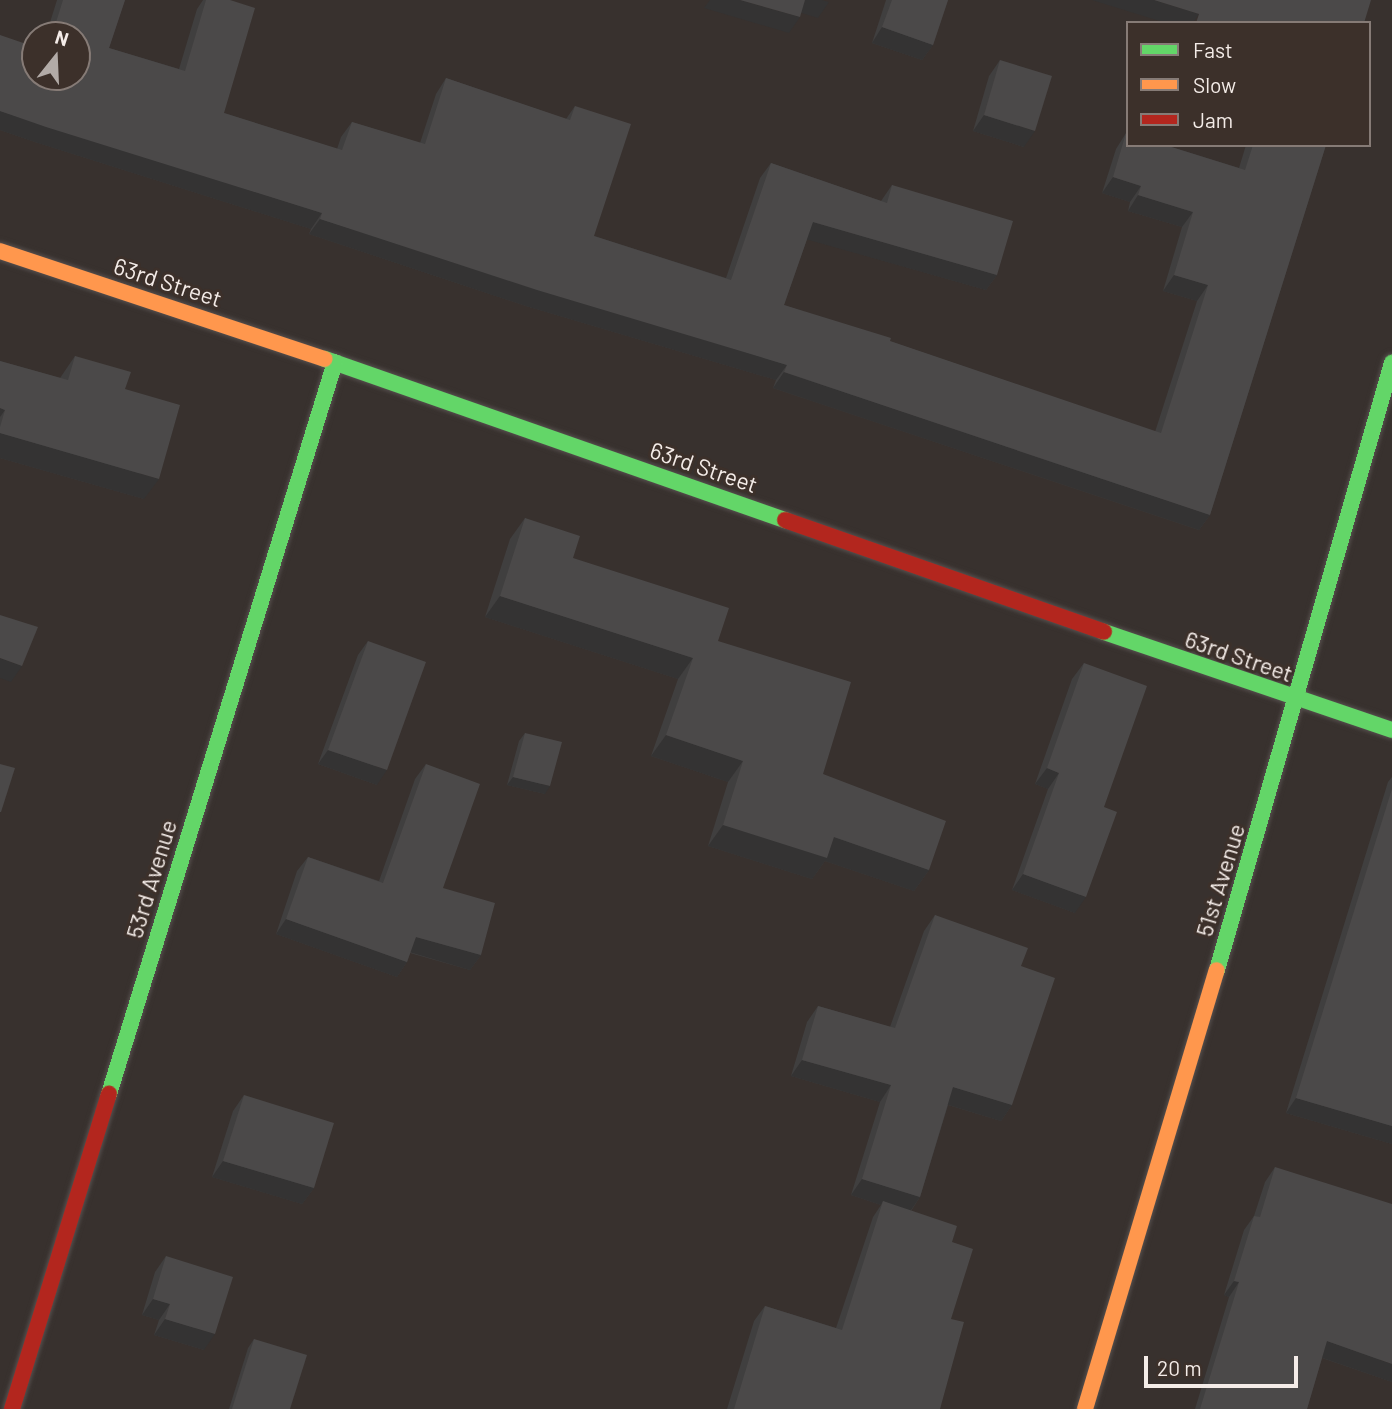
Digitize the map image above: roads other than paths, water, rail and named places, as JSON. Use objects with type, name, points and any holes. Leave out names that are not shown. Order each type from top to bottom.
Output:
[{"type":"street","name":"63rd Street","points":[[0,251],[335,362],[1298,701],[1392,730]]},
{"type":"street","name":"53rd Avenue","points":[[12,1409],[335,362]]},
{"type":"street","name":"51st Avenue","points":[[1085,1409],[1298,701],[1392,363]]}]
